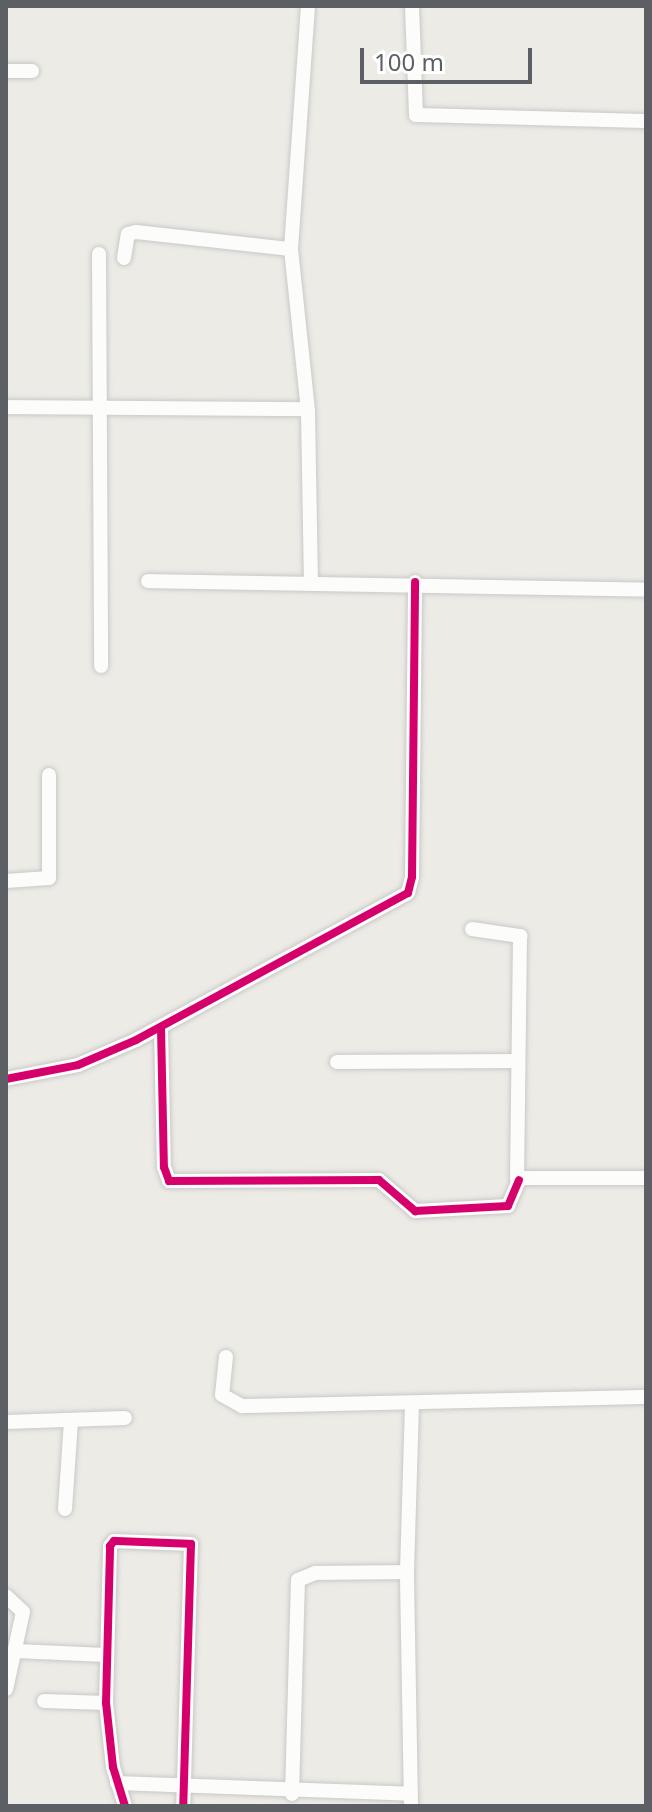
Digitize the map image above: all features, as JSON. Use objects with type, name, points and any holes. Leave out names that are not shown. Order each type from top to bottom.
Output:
[{"type":"street","points":[[308,6],[291,249],[307,409],[311,580]]},
{"type":"street","points":[[412,6],[416,115],[646,121]]},
{"type":"street","points":[[6,71],[32,71]]},
{"type":"street","points":[[124,258],[128,234],[136,232],[291,249]]},
{"type":"street","points":[[99,254],[101,666]]},
{"type":"street","points":[[6,407],[307,409]]},
{"type":"street","points":[[148,581],[311,580],[646,590]]},
{"type":"street","points":[[6,1079],[78,1065],[161,1028],[408,893],[412,877],[415,582]]},
{"type":"street","points":[[6,881],[49,878],[49,775]]},
{"type":"street","points":[[161,1028],[164,1167],[169,1181],[379,1180],[415,1211],[508,1206],[519,1180],[517,1061],[520,936],[472,929]]},
{"type":"street","points":[[337,1062],[517,1061]]},
{"type":"street","points":[[519,1180],[646,1178]]},
{"type":"street","points":[[226,1357],[221,1387],[233,1405],[412,1405],[646,1397]]},
{"type":"street","points":[[117,1783],[411,1800],[407,1572],[412,1405]]},
{"type":"street","points":[[6,1422],[125,1418]]},
{"type":"street","points":[[65,1509],[71,1420]]},
{"type":"street","points":[[125,1806],[117,1783],[106,1703],[110,1543],[190,1542],[183,1806]]},
{"type":"street","points":[[292,1794],[298,1580],[315,1573],[407,1572]]},
{"type":"street","points":[[6,1596],[23,1612],[6,1689]]},
{"type":"street","points":[[16,1651],[106,1655]]},
{"type":"street","points":[[44,1701],[106,1703]]},
{"type":"cycle path","points":[[6,1079],[78,1065],[136,1040],[408,893],[412,877],[415,582]]},
{"type":"cycle path","points":[[161,1028],[164,1167],[169,1181],[379,1180],[415,1211],[508,1206],[519,1180]]},
{"type":"cycle path","points":[[125,1806],[113,1767],[106,1703],[110,1546],[114,1541],[191,1544],[183,1806]]}]
